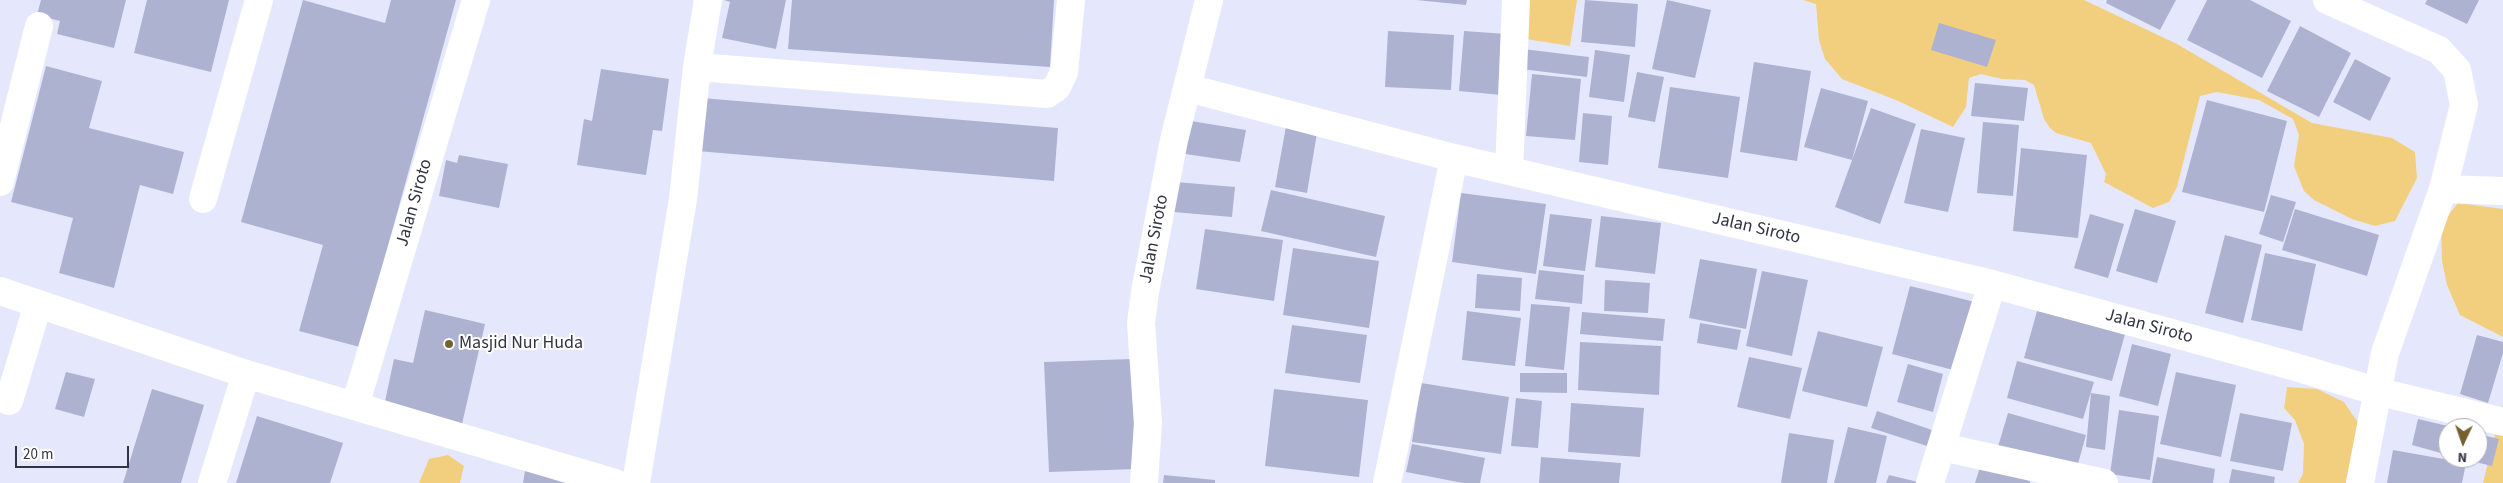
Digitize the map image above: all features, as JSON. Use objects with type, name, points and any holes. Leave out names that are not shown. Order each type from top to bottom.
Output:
[{"type":"street","points":[[203,199],[259,0]]},
{"type":"street","name":"Jalan Siroto","points":[[355,406],[476,0]]},
{"type":"street","points":[[636,483],[683,199],[697,67],[708,0]]},
{"type":"street","points":[[697,67],[1047,94],[1057,86],[1064,72],[1071,0]]},
{"type":"street","name":"Jalan Siroto","points":[[1144,483],[1148,423],[1141,323],[1145,292],[1174,140],[1209,0]]},
{"type":"street","points":[[1509,171],[1516,0]]},
{"type":"street","points":[[2327,0],[2439,50],[2457,70],[2464,105],[2443,189],[2385,353],[2376,391],[2360,483]]},
{"type":"street","points":[[0,182],[38,26]]},
{"type":"street","name":"Jalan Siroto","points":[[1188,88],[1454,158],[1992,284],[2275,361],[2376,391],[2503,422]]},
{"type":"street","points":[[1387,483],[1454,158]]},
{"type":"street","points":[[2443,189],[2503,191]]},
{"type":"street","points":[[1930,483],[1992,284]]},
{"type":"street","points":[[0,291],[246,374],[615,483]]},
{"type":"street","points":[[9,401],[38,304]]},
{"type":"street","points":[[212,483],[246,374]]},
{"type":"street","points":[[1942,447],[2104,483]]},
{"type":"shaded area","points":[[1530,0],[1577,0],[1570,46],[1526,39]]},
{"type":"shaded area","points":[[1803,0],[2084,0],[2177,44],[2312,123],[2392,138],[2415,152],[2417,178],[2395,221],[2375,226],[2352,219],[2314,200],[2304,191],[2294,166],[2299,135],[2293,119],[2259,100],[2217,92],[2200,96],[2177,187],[2169,202],[2153,208],[2104,182],[2106,174],[2091,143],[2056,133],[2050,128],[2044,119],[2034,85],[2025,80],[2002,79],[1981,74],[1969,78],[1966,107],[1953,127],[1896,100],[1842,79],[1825,59],[1819,40],[1816,4]]},
{"type":"shaded area","points":[[2458,203],[2503,209],[2503,337],[2460,315],[2447,285],[2442,261],[2441,224]]},
{"type":"shaded area","points":[[2287,387],[2317,389],[2344,402],[2359,424],[2349,483],[2298,483],[2303,474],[2304,444],[2295,420],[2284,408]]},
{"type":"shaded area","points":[[2503,404],[2503,483],[2483,483],[2488,468]]},
{"type":"shaded area","points":[[448,455],[464,466],[460,483],[419,483],[429,459]]},
{"type":"building","points":[[41,0],[126,0],[114,48],[57,34],[60,21],[37,15]]},
{"type":"building","points":[[147,0],[229,0],[211,72],[134,53]]},
{"type":"building","points":[[303,0],[385,23],[391,0],[456,0],[360,347],[299,331],[323,245],[241,222]]},
{"type":"building","points":[[724,0],[786,0],[776,49],[722,38],[730,2]]},
{"type":"building","points":[[792,0],[1054,0],[1050,67],[788,49]]},
{"type":"building","points":[[1416,0],[1467,0],[1466,5]]},
{"type":"building","points":[[1585,0],[1638,4],[1635,47],[1581,42]]},
{"type":"building","points":[[1667,0],[1711,10],[1695,78],[1652,69]]},
{"type":"building","points":[[2107,0],[2176,0],[2160,30],[2106,3]]},
{"type":"building","points":[[2207,0],[2250,0],[2291,21],[2262,78],[2187,40]]},
{"type":"building","points":[[2427,0],[2479,0],[2467,24],[2425,4]]},
{"type":"building","points":[[1939,23],[1996,40],[1987,67],[1931,50]]},
{"type":"building","points":[[2300,26],[2351,53],[2319,117],[2267,91]]},
{"type":"building","points":[[1388,31],[1454,35],[1451,90],[1385,87]]},
{"type":"building","points":[[1464,31],[1506,34],[1501,95],[1459,91]]},
{"type":"building","points":[[1523,49],[1589,57],[1587,77],[1521,69]]},
{"type":"building","points":[[1595,50],[1630,55],[1624,102],[1589,97]]},
{"type":"building","points":[[2355,59],[2391,78],[2370,121],[2333,102]]},
{"type":"building","points":[[1754,62],[1811,71],[1797,161],[1740,152]]},
{"type":"building","points":[[46,66],[102,81],[89,128],[184,152],[173,194],[140,185],[114,288],[59,273],[73,218],[11,202]]},
{"type":"building","points":[[601,69],[669,79],[662,131],[653,130],[646,175],[577,165],[584,119],[592,121]]},
{"type":"building","points":[[1637,72],[1664,77],[1655,122],[1628,117]]},
{"type":"building","points":[[1532,74],[1581,79],[1575,140],[1526,136]]},
{"type":"building","points":[[1975,83],[2028,88],[2024,121],[1971,116]]},
{"type":"building","points":[[1670,87],[1740,97],[1728,178],[1658,168]]},
{"type":"building","points":[[1821,88],[1868,101],[1852,160],[1804,147]]},
{"type":"building","points":[[702,98],[1058,128],[1054,181],[697,151]]},
{"type":"building","points":[[2207,100],[2287,121],[2264,212],[2182,192]]},
{"type":"building","points":[[1871,108],[1916,124],[1880,224],[1835,207]]},
{"type":"building","points":[[1583,113],[1612,116],[1608,165],[1579,162]]},
{"type":"building","points":[[1191,121],[1246,130],[1240,162],[1185,154]]},
{"type":"building","points":[[1287,121],[1318,127],[1307,193],[1275,187]]},
{"type":"building","points":[[1983,122],[2019,125],[2013,196],[1977,193]]},
{"type":"building","points":[[1921,129],[1965,138],[1948,212],[1904,203]]},
{"type":"building","points":[[2021,148],[2087,155],[2078,238],[2013,231]]},
{"type":"building","points":[[459,155],[508,164],[499,208],[439,196],[446,160],[457,163]]},
{"type":"building","points":[[1176,182],[1235,187],[1232,217],[1173,212]]},
{"type":"building","points":[[1271,190],[1385,216],[1376,257],[1261,231]]},
{"type":"building","points":[[1461,193],[1546,204],[1536,274],[1452,262]]},
{"type":"building","points":[[2271,195],[2296,202],[2283,242],[2259,234]]},
{"type":"building","points":[[2135,209],[2176,221],[2157,283],[2116,271]]},
{"type":"building","points":[[2295,209],[2379,235],[2367,276],[2282,250]]},
{"type":"building","points":[[1550,214],[1592,219],[1585,271],[1543,266]]},
{"type":"building","points":[[2090,214],[2124,224],[2108,278],[2074,268]]},
{"type":"building","points":[[1601,216],[1661,223],[1655,274],[1595,267]]},
{"type":"building","points":[[1205,229],[1283,240],[1274,301],[1196,289]]},
{"type":"building","points":[[2225,235],[2262,245],[2243,323],[2205,313]]},
{"type":"building","points":[[1293,248],[1379,261],[1369,328],[1283,315]]},
{"type":"building","points":[[2265,253],[2316,264],[2302,331],[2251,320]]},
{"type":"building","points":[[1700,259],[1757,269],[1746,329],[1689,318]]},
{"type":"building","points":[[1539,270],[1584,275],[1582,304],[1535,299]]},
{"type":"building","points":[[1762,271],[1808,280],[1792,356],[1746,346]]},
{"type":"building","points":[[1477,274],[1522,278],[1520,311],[1475,308]]},
{"type":"building","points":[[1605,280],[1650,283],[1648,313],[1604,311]]},
{"type":"building","points":[[1910,286],[1975,302],[1957,371],[1892,354]]},
{"type":"building","points":[[1531,304],[1570,307],[1564,370],[1525,366]]},
{"type":"building","points":[[425,310],[485,324],[462,424],[384,406],[394,359],[413,363]]},
{"type":"building","points":[[1467,311],[1521,318],[1515,366],[1462,360]]},
{"type":"building","points":[[2037,311],[2125,334],[2112,381],[2024,358]]},
{"type":"building","points":[[1582,312],[1665,319],[1663,341],[1580,334]]},
{"type":"building","points":[[1700,323],[1741,330],[1737,350],[1697,343]]},
{"type":"building","points":[[1292,325],[1367,335],[1360,383],[1285,373]]},
{"type":"building","points":[[1818,331],[1883,347],[1867,407],[1802,391]]},
{"type":"building","points":[[2477,335],[2503,342],[2503,353],[2488,403],[2460,394]]},
{"type":"building","points":[[1580,342],[1661,346],[1659,395],[1578,390]]},
{"type":"building","points":[[2132,344],[2171,354],[2158,406],[2119,396]]},
{"type":"building","points":[[1749,357],[1802,368],[1790,419],[1737,407]]},
{"type":"building","points":[[1131,359],[1136,469],[1049,472],[1044,362]]},
{"type":"building","points":[[2017,361],[2094,382],[2083,419],[2007,398]]},
{"type":"building","points":[[1908,364],[1943,374],[1933,412],[1897,402]]},
{"type":"building","points":[[66,372],[95,379],[84,417],[55,409]]},
{"type":"building","points":[[2176,372],[2236,385],[2221,457],[2160,444]]},
{"type":"building","points":[[1520,373],[1567,373],[1567,393],[1520,392]]},
{"type":"building","points":[[1421,383],[1509,397],[1501,454],[1412,442]]},
{"type":"building","points":[[152,389],[204,405],[181,483],[123,483]]},
{"type":"building","points":[[1274,389],[1368,400],[1359,477],[1265,466]]},
{"type":"building","points":[[2091,393],[2110,396],[2105,450],[2086,447]]},
{"type":"building","points":[[1516,398],[1542,401],[1538,448],[1511,446]]},
{"type":"building","points":[[1571,403],[1644,408],[1640,457],[1568,452]]},
{"type":"building","points":[[2119,410],[2159,416],[2150,480],[2110,474]]},
{"type":"building","points":[[1877,411],[1932,430],[1927,446],[1871,428]]},
{"type":"building","points":[[2008,413],[2086,435],[2076,471],[1997,450]]},
{"type":"building","points":[[2240,413],[2292,423],[2283,471],[2230,461]]},
{"type":"building","points":[[257,416],[343,443],[330,483],[236,483]]},
{"type":"building","points":[[2418,419],[2438,424],[2438,452],[2412,445]]},
{"type":"building","points":[[1848,427],[1887,436],[1876,483],[1834,483]]},
{"type":"building","points":[[1789,433],[1834,440],[1827,483],[1781,483]]},
{"type":"building","points":[[2488,436],[2499,439],[2492,466],[2488,465]]},
{"type":"building","points":[[1412,444],[1485,458],[1480,483],[1463,483],[1406,472]]},
{"type":"building","points":[[2393,450],[2438,458],[2438,468],[2465,468],[2462,483],[2387,483]]},
{"type":"building","points":[[1541,457],[1621,463],[1619,483],[1539,483]]},
{"type":"building","points":[[2157,457],[2215,469],[2213,483],[2152,483]]},
{"type":"building","points":[[1981,464],[2030,481],[2030,483],[1975,483]]},
{"type":"building","points":[[2232,469],[2275,477],[2274,483],[2229,483]]},
{"type":"building","points":[[525,471],[581,482],[581,483],[523,483]]},
{"type":"building","points":[[1164,475],[1215,480],[1215,483],[1163,483]]},
{"type":"building","points":[[1889,475],[1918,482],[1918,483],[1886,483]]},
{"type":"place","name":"Masjid Nur Huda","points":[[449,344]]}]
